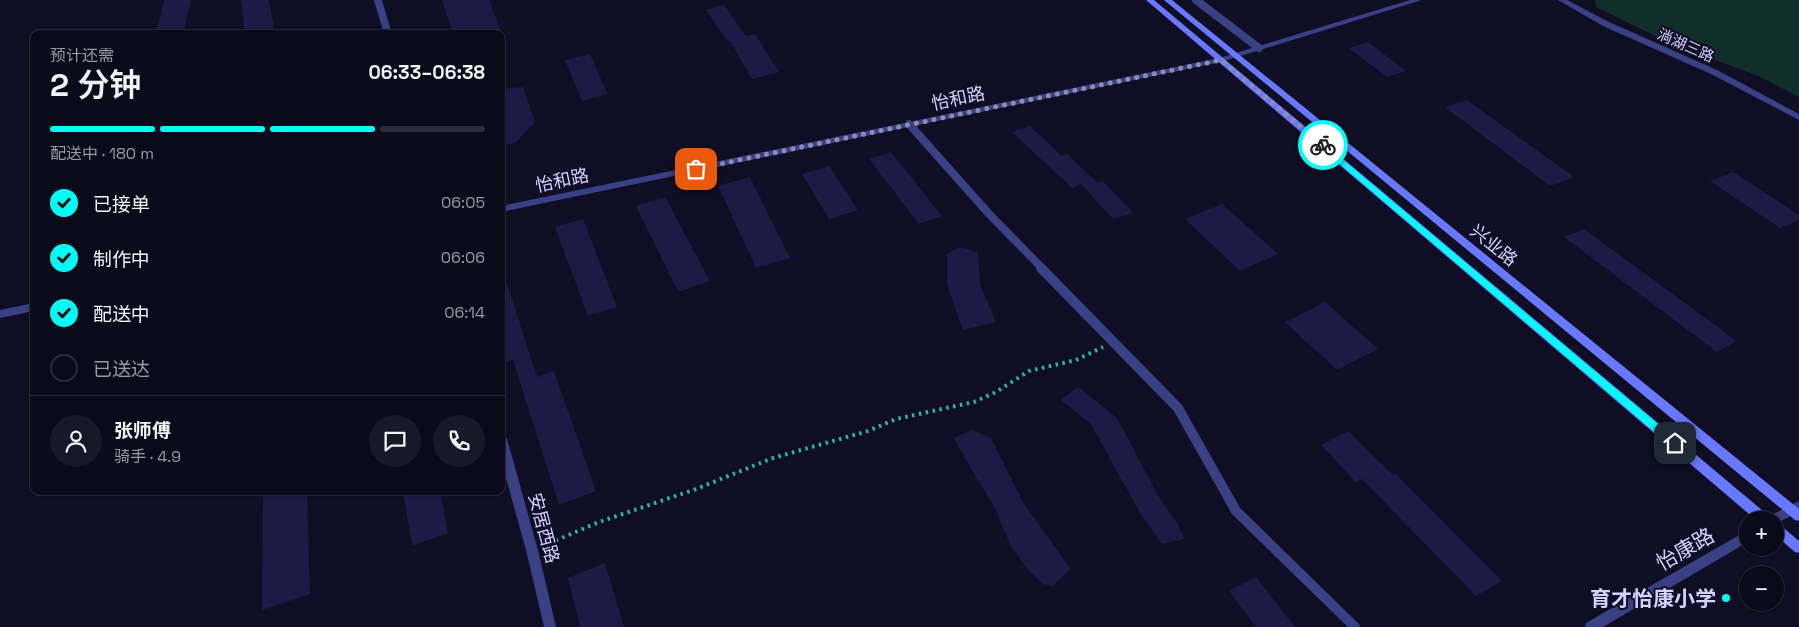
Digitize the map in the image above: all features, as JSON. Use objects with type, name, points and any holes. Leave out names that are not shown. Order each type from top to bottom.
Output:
[{"type":"main road","name":"兴业路","points":[[1150,0],[1754,511]]},
{"type":"main road","name":"兴业路","points":[[1168,0],[1796,510]]},
{"type":"main road","points":[[1784,536],[1799,548]]},
{"type":"street","points":[[378,0],[387,30]]},
{"type":"street","name":"怡和路","points":[[505,208],[1221,60],[1418,0]]},
{"type":"street","name":"淌湖三路","points":[[1562,0],[1606,24],[1714,72],[1799,117]]},
{"type":"street","points":[[0,314],[30,307]]},
{"type":"street","name":"安居西路","points":[[505,453],[532,550],[550,627]]},
{"type":"street","points":[[1784,515],[1796,510]]},
{"type":"street","name":"怡康路","points":[[1591,627],[1739,540]]},
{"type":"lane","points":[[1196,0],[1259,48]]},
{"type":"lane","points":[[909,124],[990,215],[1178,408],[1236,511],[1355,627]]},
{"type":"path","points":[[532,550],[599,522],[696,489],[773,458],[868,431],[896,419],[974,402],[996,392],[1029,370],[1076,360],[1114,342]]},
{"type":"green space","points":[[1595,0],[1799,0],[1799,97],[1758,76],[1670,43],[1596,7]]},
{"type":"building","points":[[164,0],[191,0],[184,30],[157,30]]},
{"type":"building","points":[[241,0],[269,0],[274,30],[245,30]]},
{"type":"building","points":[[442,0],[489,0],[500,30],[452,30]]},
{"type":"building","points":[[724,5],[746,36],[755,34],[779,72],[752,79],[730,41],[727,41],[706,10]]},
{"type":"building","points":[[1368,42],[1406,71],[1387,77],[1349,48]]},
{"type":"building","points":[[590,54],[608,94],[582,101],[565,60]]},
{"type":"building","points":[[523,87],[535,122],[515,143],[505,145],[505,89]]},
{"type":"building","points":[[1467,100],[1574,177],[1550,186],[1445,107]]},
{"type":"building","points":[[1030,126],[1062,156],[1066,153],[1098,183],[1103,181],[1133,213],[1113,219],[1081,184],[1072,188],[1012,132]]},
{"type":"building","points":[[891,152],[942,216],[919,224],[869,159]]},
{"type":"building","points":[[829,166],[858,210],[829,219],[802,174]]},
{"type":"building","points":[[1733,172],[1799,215],[1799,220],[1780,228],[1710,181]]},
{"type":"building","points":[[750,177],[790,258],[756,268],[718,186]]},
{"type":"building","points":[[665,197],[710,281],[678,292],[636,206]]},
{"type":"building","points":[[1222,204],[1278,254],[1240,271],[1185,219]]},
{"type":"building","points":[[583,219],[617,307],[588,316],[555,227]]},
{"type":"building","points":[[1584,229],[1737,341],[1717,352],[1564,237]]},
{"type":"building","points":[[960,247],[978,253],[980,284],[996,322],[963,330],[947,285],[947,254]]},
{"type":"building","points":[[505,277],[537,377],[554,371],[596,491],[559,505],[513,360],[505,363]]},
{"type":"building","points":[[1325,302],[1378,349],[1337,370],[1285,322]]},
{"type":"building","points":[[1078,387],[1117,418],[1160,499],[1178,524],[1184,539],[1162,544],[1140,513],[1091,424],[1061,400]]},
{"type":"building","points":[[971,430],[991,438],[1024,504],[1071,569],[1052,586],[1043,584],[1028,570],[1010,545],[995,508],[954,438]]},
{"type":"building","points":[[1348,431],[1393,475],[1396,474],[1502,581],[1476,596],[1362,479],[1356,482],[1321,445]]},
{"type":"building","points":[[263,495],[307,495],[310,594],[262,610]]},
{"type":"building","points":[[404,495],[441,495],[448,533],[412,546]]},
{"type":"building","points":[[605,563],[624,627],[580,627],[568,578]]},
{"type":"building","points":[[1256,577],[1295,627],[1256,627],[1229,591]]},
{"type":"way so far","points":[[696,169],[1221,60],[1323,145]]},
{"type":"place","name":"育才怡康小学","points":[[1726,598]]},
{"type":"route","points":[[1323,145],[1675,443]]}]
